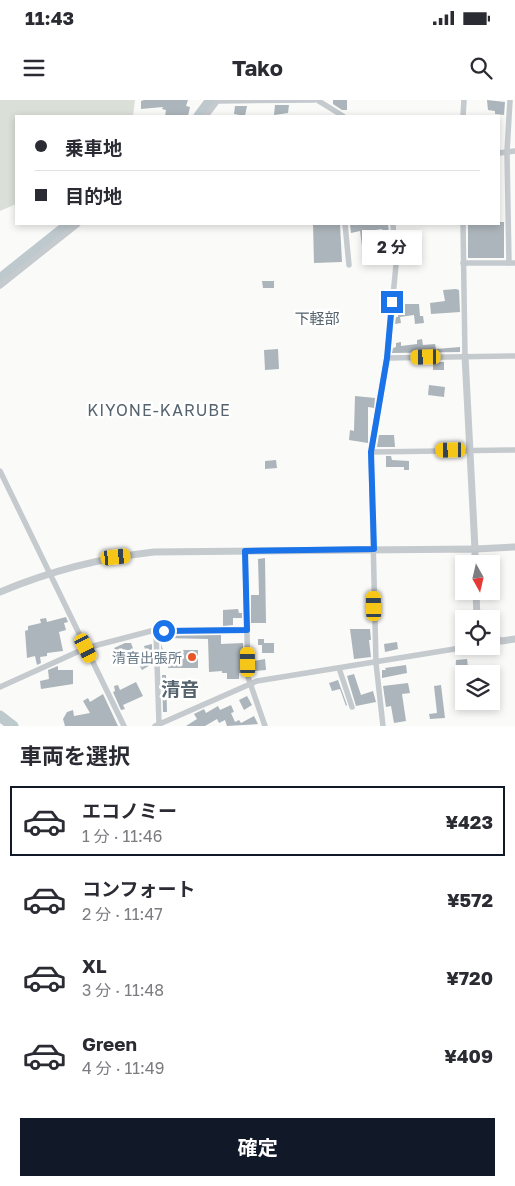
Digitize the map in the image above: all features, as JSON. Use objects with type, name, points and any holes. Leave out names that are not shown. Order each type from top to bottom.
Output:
[{"type":"street","points":[[207,115],[217,100],[316,100],[341,115]]},
{"type":"street","points":[[463,115],[464,100]]},
{"type":"street","points":[[463,263],[512,263],[507,152],[510,100]]},
{"type":"street","points":[[500,153],[515,151]]},
{"type":"street","points":[[0,286],[77,225]]},
{"type":"street","points":[[345,225],[349,266]]},
{"type":"street","points":[[384,726],[376,663],[371,452],[387,358],[396,265],[393,225]]},
{"type":"street","points":[[463,225],[465,356],[471,450],[474,555]]},
{"type":"street","points":[[387,358],[515,356]]},
{"type":"street","points":[[371,452],[515,450]]},
{"type":"street","points":[[0,471],[124,726]]},
{"type":"street","points":[[0,592],[49,572],[116,557],[145,553],[515,547]]},
{"type":"street","points":[[245,551],[248,678],[264,726]]},
{"type":"street","points":[[0,687],[86,648],[156,631],[247,630]]},
{"type":"street","points":[[156,631],[157,725],[250,684],[455,649]]},
{"type":"street","points":[[500,640],[515,639]]},
{"type":"street","points":[[339,668],[352,707]]},
{"type":"shaded area","points":[[0,100],[135,100],[133,115],[15,115],[15,204],[0,211]]},
{"type":"building","points":[[188,100],[186,106],[190,107],[188,115],[165,115],[166,110],[162,109],[163,107],[141,109],[141,101]]},
{"type":"building","points":[[333,100],[347,100],[347,110],[342,110],[333,104]]},
{"type":"building","points":[[487,100],[505,102],[504,115],[495,114],[495,111],[488,110]]},
{"type":"building","points":[[275,105],[289,105],[288,113],[274,115]]},
{"type":"building","points":[[235,106],[247,106],[245,115],[234,114]]},
{"type":"building","points":[[500,222],[504,222],[504,258],[468,258],[468,225],[500,225]]},
{"type":"building","points":[[313,225],[340,225],[342,262],[314,263]]},
{"type":"building","points":[[350,225],[388,225],[389,234],[383,235],[382,229],[369,231],[370,240],[387,238],[390,251],[367,250],[366,247],[362,246],[360,231],[351,233]]},
{"type":"building","points":[[406,234],[409,254],[414,254],[415,259],[403,263],[398,235]]},
{"type":"building","points":[[262,281],[274,281],[274,288],[263,288]]},
{"type":"building","points":[[443,290],[459,290],[460,312],[431,314],[430,303],[445,301]]},
{"type":"building","points":[[402,296],[403,304],[419,304],[420,316],[423,316],[424,323],[415,324],[414,315],[400,317],[401,323],[395,324],[396,317],[398,317],[398,297]]},
{"type":"building","points":[[422,339],[423,345],[435,344],[436,349],[460,347],[460,352],[392,353],[396,343],[401,342],[401,346],[417,344],[417,340]]},
{"type":"building","points":[[278,349],[279,369],[265,370],[264,350]]},
{"type":"building","points":[[433,362],[444,362],[444,370],[433,370]]},
{"type":"building","points":[[429,385],[445,387],[444,397],[428,395]]},
{"type":"building","points":[[355,396],[375,398],[374,408],[368,407],[368,443],[349,440],[350,430],[354,431]]},
{"type":"building","points":[[379,435],[394,435],[395,447],[377,447]]},
{"type":"building","points":[[386,456],[391,456],[392,460],[409,461],[409,470],[404,470],[404,467],[386,467]]},
{"type":"building","points":[[276,460],[277,468],[265,469],[265,461]]},
{"type":"building","points":[[265,558],[266,623],[251,623],[251,595],[259,595],[258,559]]},
{"type":"building","points":[[238,609],[239,613],[242,613],[242,618],[233,618],[233,625],[223,626],[223,610]]},
{"type":"building","points":[[66,617],[68,622],[64,623],[66,630],[59,632],[63,651],[47,653],[47,656],[40,657],[41,663],[37,665],[35,656],[27,658],[25,631],[28,630],[28,626],[41,623],[40,619],[46,618],[47,622]]},
{"type":"building","points":[[350,629],[370,629],[371,657],[354,659]]},
{"type":"building","points":[[221,635],[221,644],[243,643],[243,673],[239,673],[239,679],[227,679],[227,673],[222,673],[222,671],[209,672],[208,639],[163,638],[163,636]]},
{"type":"building","points":[[258,639],[264,639],[264,643],[274,643],[274,653],[262,653],[262,645],[258,645]]},
{"type":"building","points":[[397,642],[398,649],[385,652],[384,644]]},
{"type":"building","points":[[125,643],[131,643],[136,656],[146,652],[144,646],[152,644],[152,659],[150,659],[152,664],[142,670],[138,663],[133,665],[131,659],[121,664],[114,648]]},
{"type":"building","points":[[161,644],[163,650],[198,650],[198,668],[168,668],[168,658],[162,658]]},
{"type":"building","points":[[265,659],[266,670],[255,671],[254,661]]},
{"type":"building","points":[[467,659],[468,665],[456,665],[456,660]]},
{"type":"building","points":[[406,665],[407,673],[382,678],[382,670],[386,670],[385,668]]},
{"type":"building","points":[[58,666],[58,670],[73,670],[73,684],[41,689],[40,681],[49,679],[48,670]]},
{"type":"building","points":[[354,674],[361,695],[373,691],[376,702],[356,706],[347,676]]},
{"type":"building","points":[[162,675],[166,675],[167,712],[163,712]]},
{"type":"building","points":[[338,680],[346,706],[340,689],[332,691],[329,683]]},
{"type":"building","points":[[136,682],[143,696],[123,705],[125,709],[121,710],[113,692],[115,691],[114,686],[118,685],[120,690]]},
{"type":"building","points":[[408,683],[410,693],[402,694],[406,721],[394,723],[391,706],[386,707],[383,686]]},
{"type":"building","points":[[441,685],[445,718],[430,719],[429,714],[437,713],[434,686]]},
{"type":"building","points":[[103,694],[118,726],[65,726],[63,719],[67,712],[73,710],[74,716],[90,713],[83,701],[88,698],[90,702]]},
{"type":"building","points":[[247,696],[252,705],[244,710],[239,700]]},
{"type":"building","points":[[231,705],[234,712],[231,713],[235,722],[239,720],[241,723],[254,716],[258,724],[227,726],[225,720],[219,723],[217,719],[205,726],[186,726],[197,719],[194,714],[204,709],[206,713],[218,706],[220,710]]},
{"type":"waterway","points":[[200,115],[211,100]]},
{"type":"waterway","points":[[0,279],[68,225]]},
{"type":"waterway","points":[[0,716],[13,726]]},
{"type":"place","name":"清音出張所","points":[[192,657]]},
{"type":"district","name":"下軽部","points":[[317,318]]},
{"type":"district","name":"KIYONE-KARUBE","points":[[159,410]]},
{"type":"district","name":"清音","points":[[180,688]]},
{"type":"route","points":[[164,631],[247,630],[245,551],[374,549],[371,452],[387,358],[392,302]]}]
